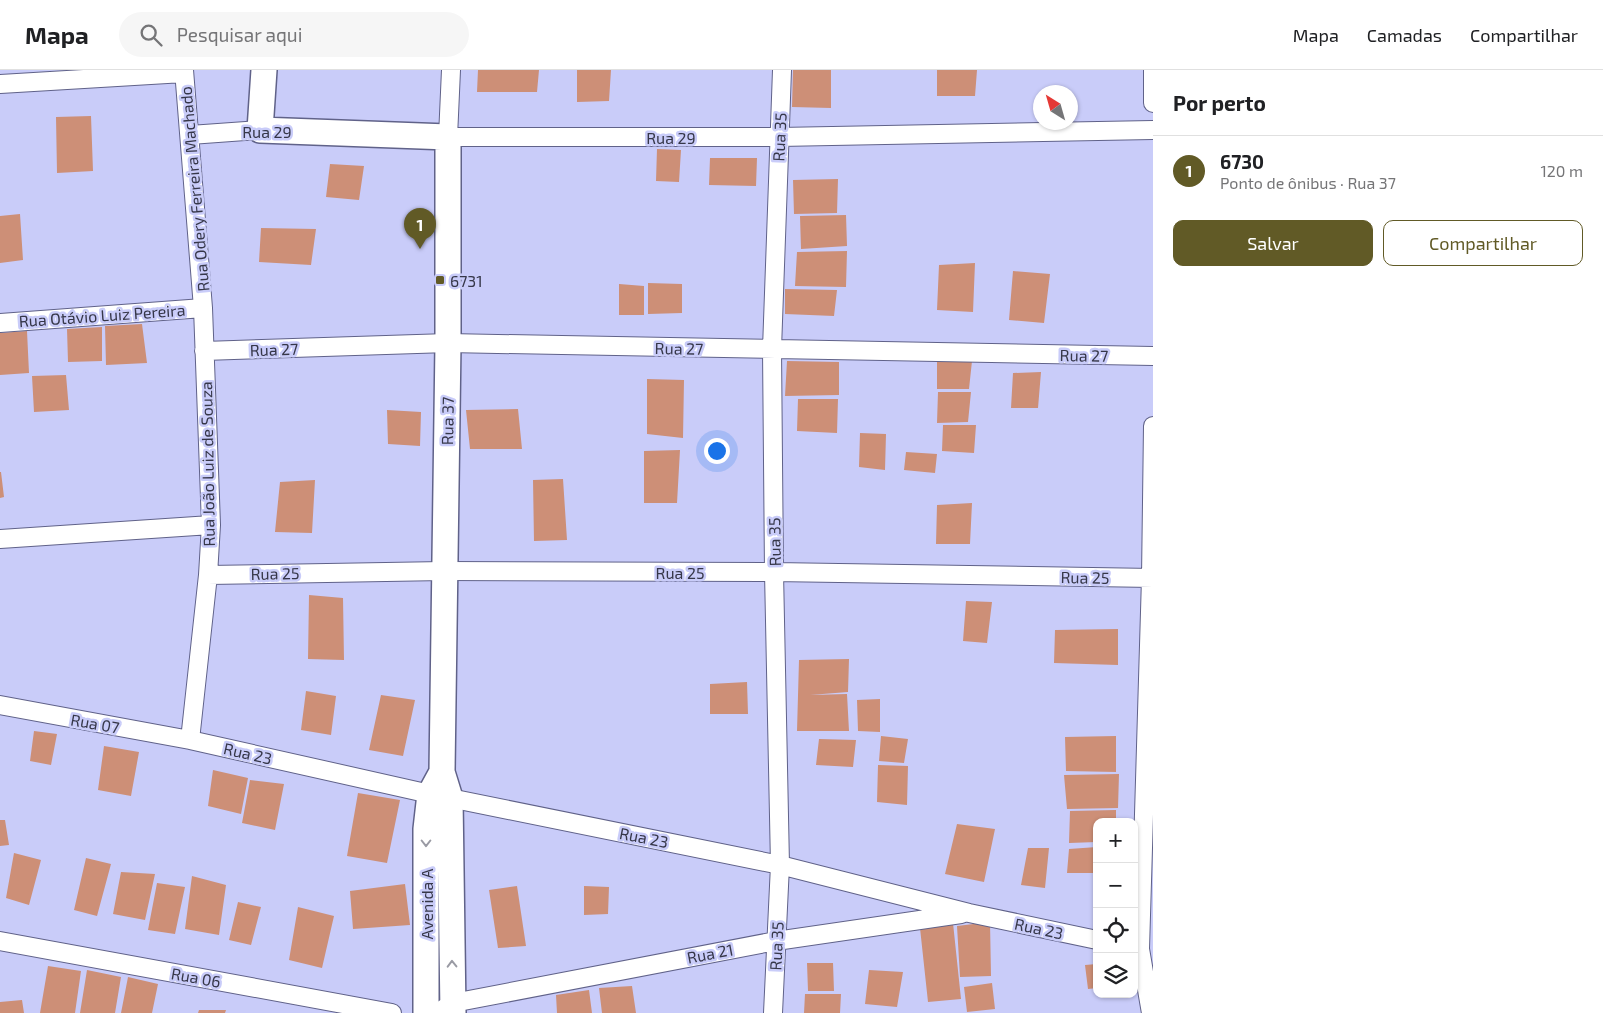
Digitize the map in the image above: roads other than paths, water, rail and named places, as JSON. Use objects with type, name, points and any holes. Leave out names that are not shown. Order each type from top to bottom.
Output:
[{"type":"street","points":[[260,130],[264,70]]},
{"type":"street","name":"Rua 37","points":[[440,796],[442,772],[448,343],[448,137],[451,70]]},
{"type":"street","name":"Rua 35","points":[[773,1013],[780,865],[772,349],[782,70]]},
{"type":"street","points":[[1153,70],[1153,103]]},
{"type":"street","points":[[0,84],[184,72]]},
{"type":"street","name":"Rua Odery Ferreira Machado","points":[[184,72],[203,308]]},
{"type":"street","name":"Rua 29","points":[[190,135],[260,130],[448,137],[779,137],[1153,130]]},
{"type":"street","name":"Rua Otávio Luiz Pereira","points":[[0,323],[203,308]]},
{"type":"street","name":"Rua João Luiz de Souza","points":[[190,740],[208,574],[211,525],[203,308]]},
{"type":"street","name":"Rua 27","points":[[204,351],[448,343],[1153,356]]},
{"type":"street","points":[[1138,923],[1152,578],[1153,426]]},
{"type":"street","points":[[0,539],[211,525]]},
{"type":"street","name":"Rua 25","points":[[208,574],[444,571],[774,572],[1152,578]]},
{"type":"street","name":"Rua 07","points":[[0,706],[190,740]]},
{"type":"street","name":"Rua 23","points":[[190,740],[440,796],[780,865],[969,913],[1093,939]]},
{"type":"street","name":"Avenida A","points":[[440,796],[448,1010]]},
{"type":"street","name":"Avenida A","points":[[426,1013],[426,829],[440,796]]},
{"type":"street","name":"Rua 21","points":[[448,1010],[776,940],[969,913]]},
{"type":"street","name":"Rua 06","points":[[0,941],[392,1013]]},
{"type":"street","points":[[1138,953],[1151,1013]]},
{"type":"place","name":"6730","points":[[420,249]]},
{"type":"place","name":"6731","points":[[440,280]]}]
